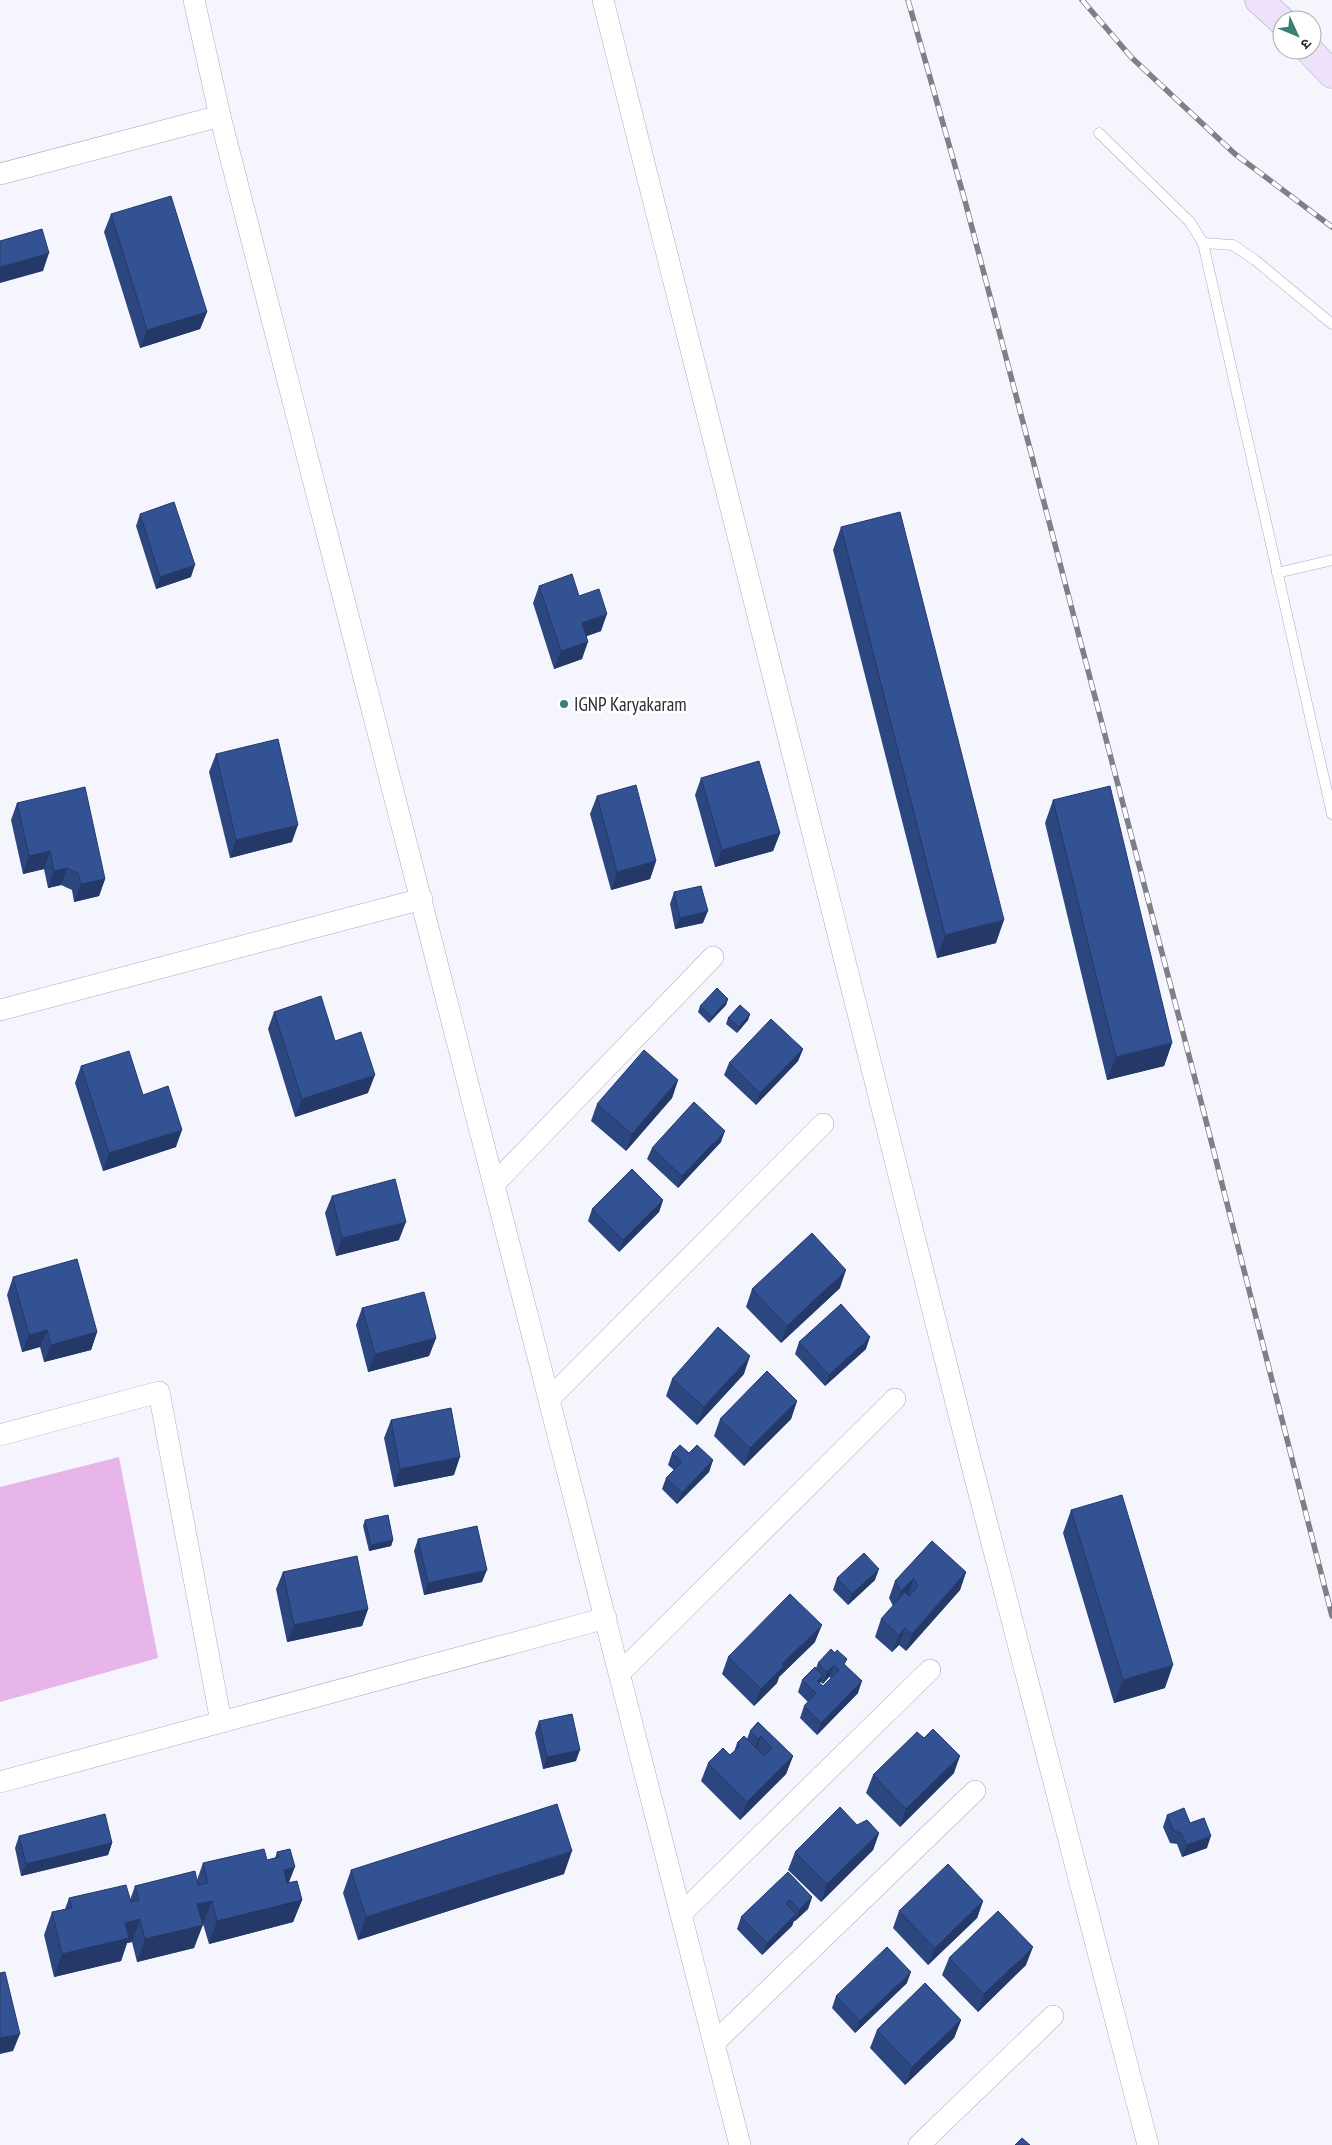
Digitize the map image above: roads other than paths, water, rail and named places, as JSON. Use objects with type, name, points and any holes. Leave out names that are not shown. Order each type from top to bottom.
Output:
[{"type":"street","points":[[194,0],[220,116],[740,2145]]},
{"type":"street","points":[[603,0],[968,1448],[1148,2145]]},
{"type":"street","points":[[1259,0],[1272,12]]},
{"type":"street","points":[[1319,60],[1332,74]]},
{"type":"street","points":[[0,174],[220,116]]},
{"type":"street","points":[[0,1010],[422,899]]},
{"type":"street","points":[[495,1183],[713,957]]},
{"type":"street","points":[[550,1398],[823,1124]]},
{"type":"street","points":[[0,1435],[159,1392],[221,1722]]},
{"type":"street","points":[[620,1673],[895,1399]]},
{"type":"street","points":[[0,1782],[606,1618]]},
{"type":"street","points":[[681,1914],[930,1670]]},
{"type":"street","points":[[714,2043],[974,1791]]},
{"type":"street","points":[[919,2145],[1053,2016]]},
{"type":"lane","points":[[1099,133],[1190,222],[1203,244],[1332,814]]},
{"type":"lane","points":[[1203,244],[1233,245],[1255,260],[1332,324]]},
{"type":"lane","points":[[1277,573],[1332,560]]},
{"type":"railway","points":[[908,0],[965,201],[1204,1113],[1332,1616]]},
{"type":"railway","points":[[1082,0],[1132,58],[1235,154],[1332,227]]},
{"type":"place","name":"IGNP Karyakaram","points":[[564,704]]}]
